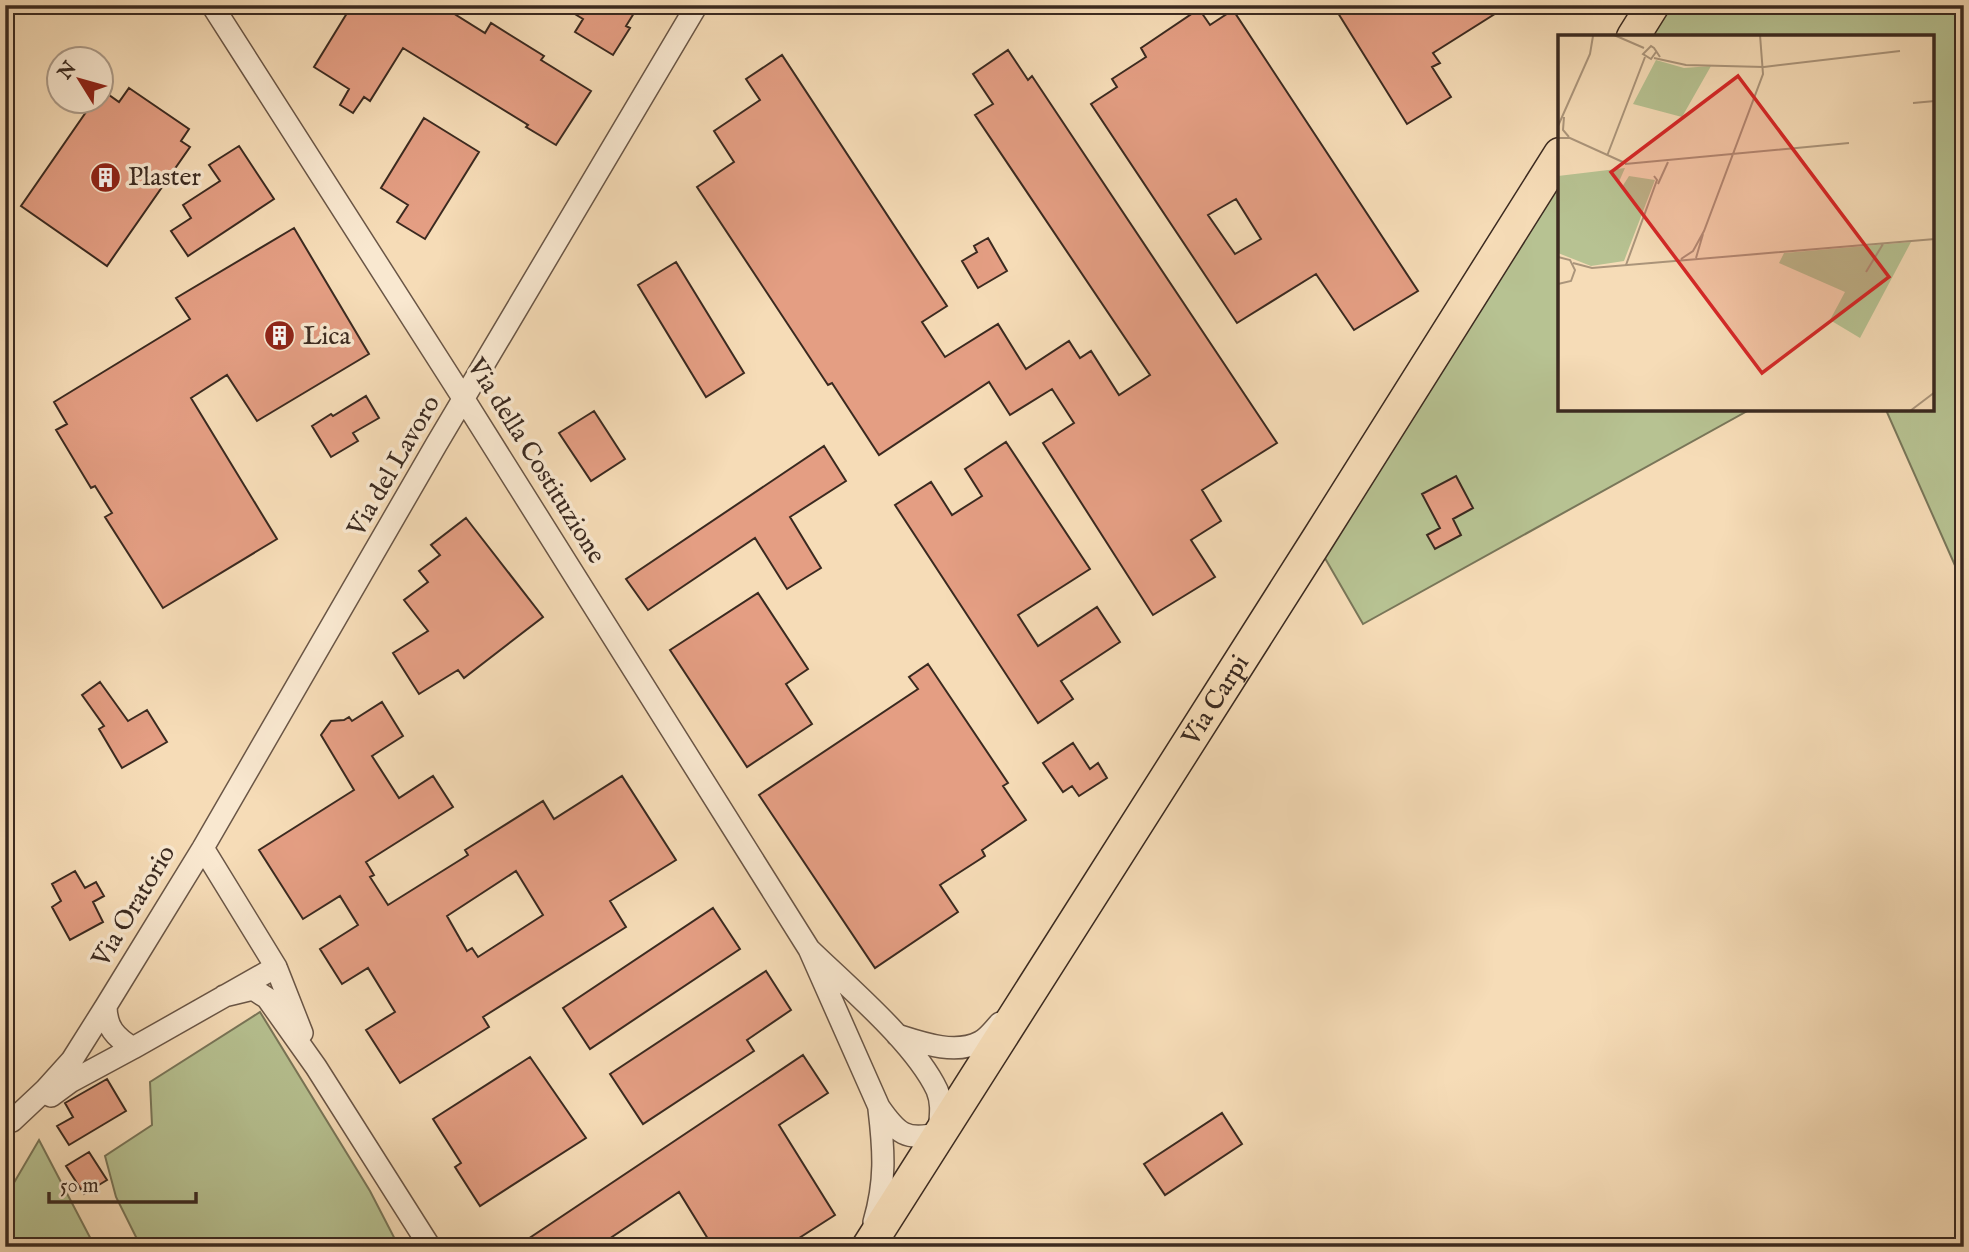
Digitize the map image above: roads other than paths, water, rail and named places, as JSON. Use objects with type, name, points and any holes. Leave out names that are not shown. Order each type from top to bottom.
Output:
[{"type":"main road","points":[[1634,35],[1653,5]]},
{"type":"main road","name":"Via Carpi","points":[[868,1247],[1558,156]]},
{"type":"street","name":"Via della Costituzione","points":[[212,5],[465,401],[808,949],[879,1107],[891,1125],[906,1136],[920,1138],[939,1133],[941,1107],[929,1076],[897,1035],[808,949]]},
{"type":"street","name":"Via del Lavoro","points":[[203,848],[436,445],[465,401],[697,5]]},
{"type":"street","name":"Via Oratorio","points":[[9,1123],[65,1069],[203,848],[276,967],[316,1067]]},
{"type":"street","name":"Via Oratorio","points":[[9,1123],[70,1082],[276,967]]},
{"type":"street","name":"Via Oratorio","points":[[224,996],[253,989],[267,998],[316,1067],[430,1247]]},
{"type":"street","name":"Via della Costituzione","points":[[897,1035],[938,1046],[972,1045],[982,1041],[1032,990]]},
{"type":"street","name":"Via Oratorio","points":[[106,1006],[106,1018],[111,1031],[133,1048]]},
{"type":"street","name":"Via della Costituzione","points":[[868,1247],[881,1196],[884,1171],[879,1107]]},
{"type":"place","name":"Plaster","points":[[105,177]]},
{"type":"place","name":"Lica","points":[[280,336]]}]
